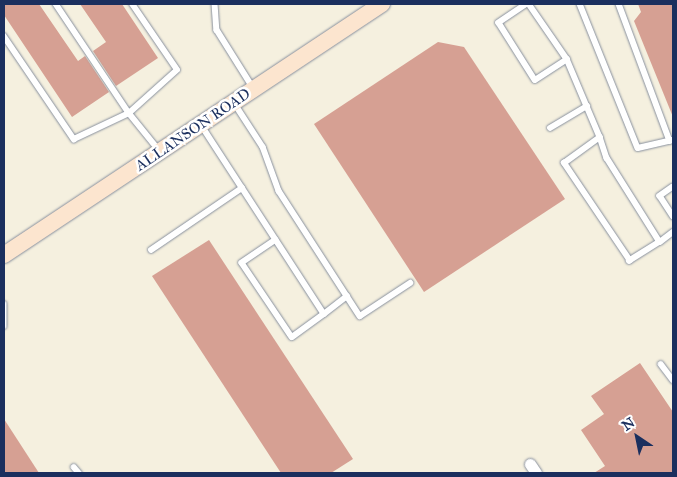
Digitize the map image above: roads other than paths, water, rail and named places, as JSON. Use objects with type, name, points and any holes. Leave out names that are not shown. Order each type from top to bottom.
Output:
[{"type":"street","name":"ALLANSON ROAD","points":[[4,255],[382,4]]},
{"type":"lane","points":[[56,4],[130,113],[161,151]]},
{"type":"lane","points":[[4,36],[74,139],[130,113],[177,70],[132,4]]},
{"type":"lane","points":[[214,4],[217,30],[254,89]]},
{"type":"lane","points":[[567,59],[535,80],[499,23],[528,4],[567,59],[607,158],[660,242]]},
{"type":"lane","points":[[580,4],[638,148],[672,141],[619,4]]},
{"type":"lane","points":[[233,103],[263,147],[279,191],[360,316],[410,283]]},
{"type":"lane","points":[[550,128],[587,106]]},
{"type":"lane","points":[[201,124],[324,314]]},
{"type":"lane","points":[[600,137],[564,163],[630,260],[673,232]]},
{"type":"lane","points":[[673,186],[660,196],[673,216]]},
{"type":"lane","points":[[151,250],[242,188]]},
{"type":"lane","points":[[276,240],[242,263],[292,337],[347,296]]},
{"type":"lane","points":[[4,304],[4,326]]},
{"type":"lane","points":[[661,364],[673,380]]},
{"type":"lane","points":[[74,467],[79,473]]}]
